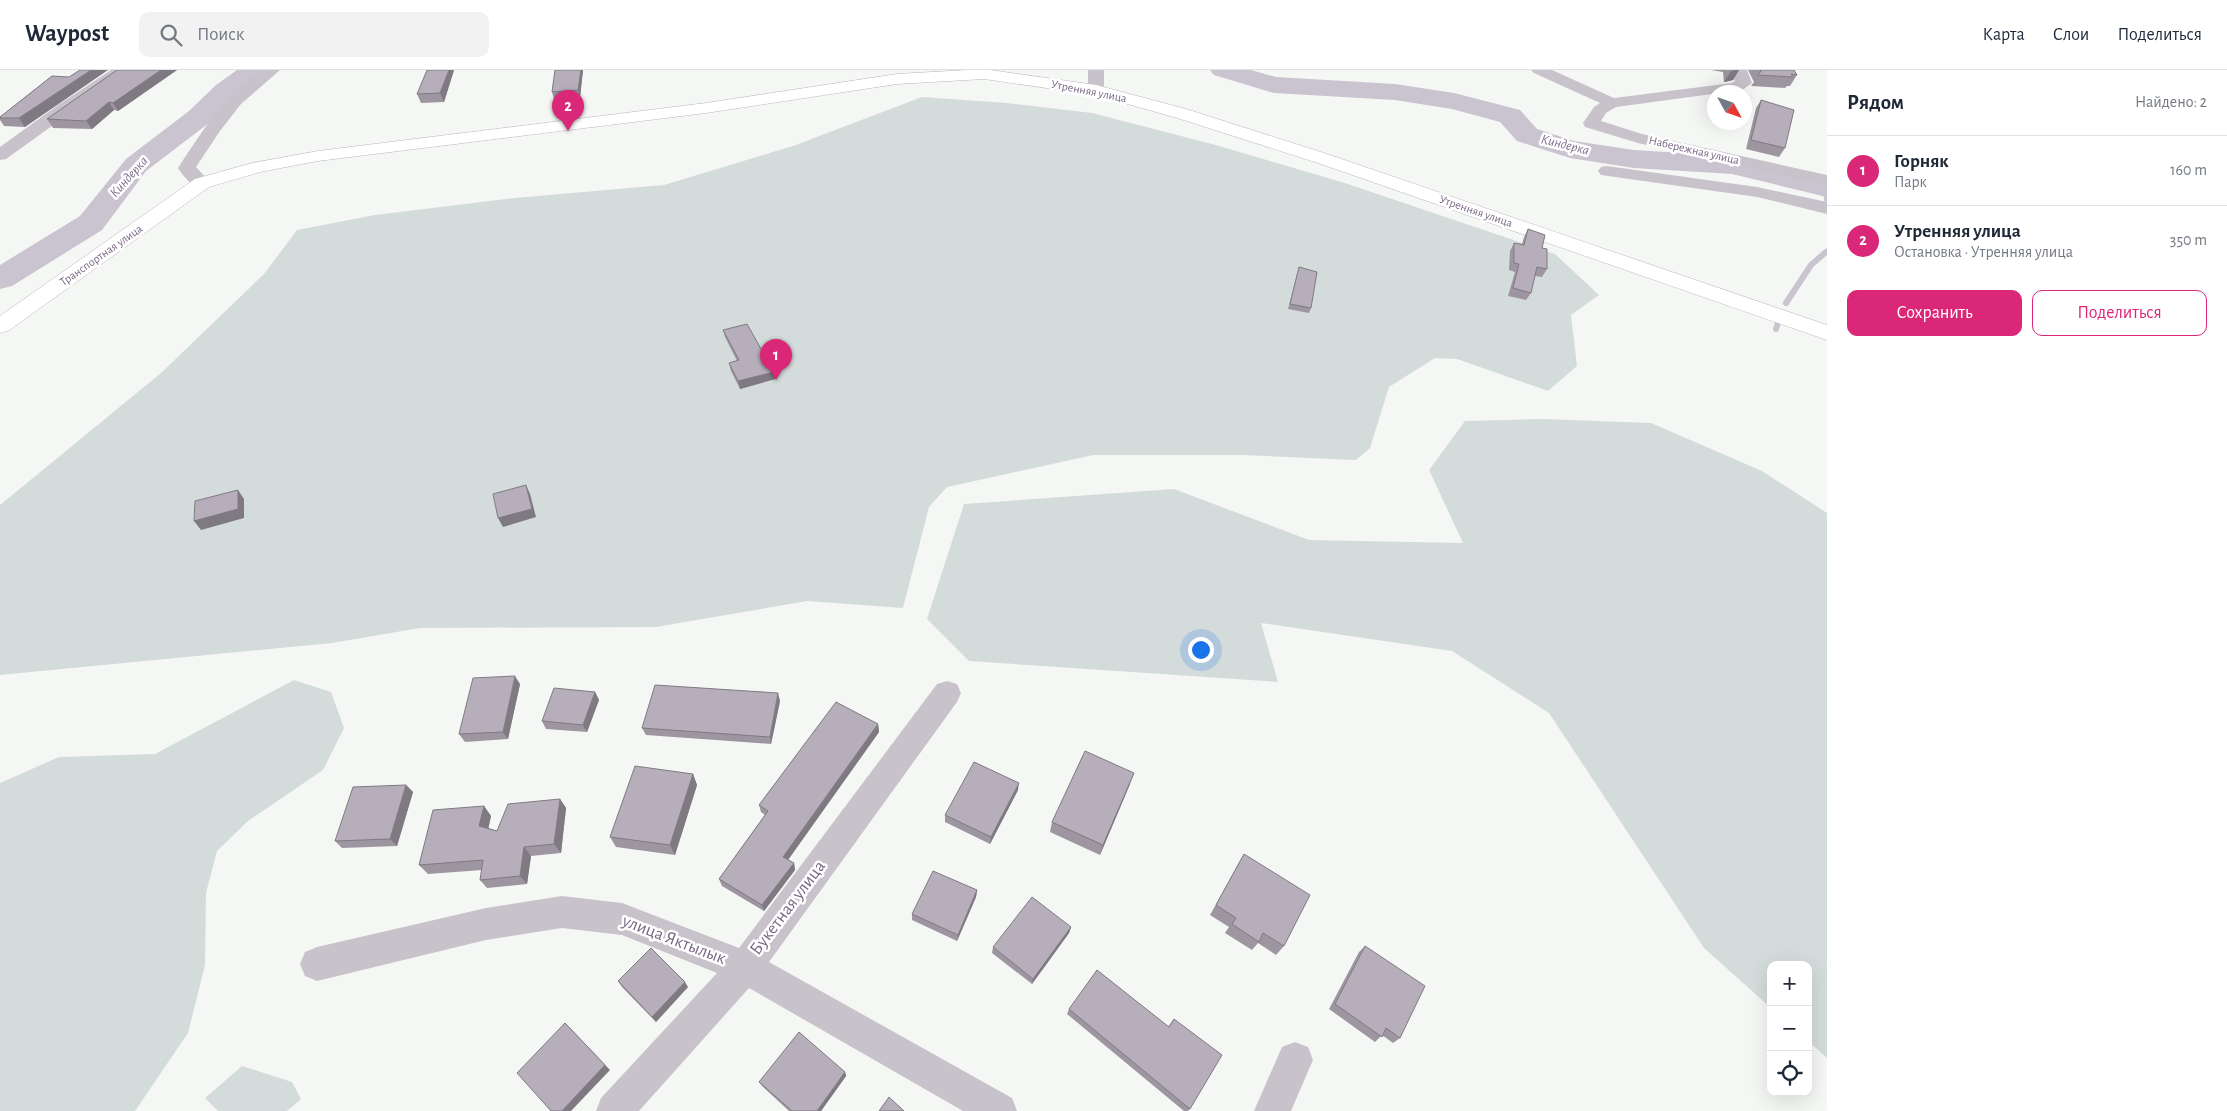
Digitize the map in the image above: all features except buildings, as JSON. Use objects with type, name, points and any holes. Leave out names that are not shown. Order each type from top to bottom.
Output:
[{"type":"street","points":[[0,155],[64,108],[122,70]]},
{"type":"street","points":[[202,184],[187,168],[215,125],[262,76],[272,70]]},
{"type":"street","points":[[1539,70],[1612,103],[1736,87],[1744,83],[1739,70]]},
{"type":"street","name":"Утренняя улица","points":[[202,184],[258,167],[318,156],[706,108],[897,79],[984,74],[1096,77],[1180,113],[1321,158],[1827,333]]},
{"type":"street","name":"Набережная улица","points":[[1612,103],[1600,110],[1591,123],[1638,138],[1827,180]]},
{"type":"street","points":[[1607,171],[1757,192],[1827,208]]},
{"type":"street","name":"Транспортная улица","points":[[0,326],[202,184]]},
{"type":"street","name":"Букетная улица","points":[[614,1111],[745,967],[947,693]]},
{"type":"street","name":"улица Яктылык","points":[[317,964],[486,924],[562,912],[622,918],[745,967],[999,1111]]},
{"type":"street","points":[[1272,1111],[1295,1060]]},
{"type":"shaded area","points":[[922,97],[1007,103],[1092,113],[1212,144],[1345,183],[1555,254],[1599,295],[1571,315],[1577,366],[1548,391],[1457,359],[1435,358],[1389,387],[1370,448],[1356,460],[1242,455],[1093,455],[947,487],[929,507],[903,608],[807,601],[656,627],[420,628],[332,643],[0,675],[0,505],[161,373],[264,274],[297,230],[375,215],[514,198],[664,185],[793,146]]},
{"type":"shaded area","points":[[1541,419],[1651,423],[1762,471],[1827,513],[1827,1058],[1812,1045],[1812,961],[1767,961],[1767,1004],[1704,948],[1549,713],[1452,651],[1261,623],[1278,682],[969,661],[927,619],[964,504],[1174,489],[1309,540],[1463,543],[1429,470],[1465,421]]},
{"type":"shaded area","points":[[294,680],[331,692],[344,728],[323,770],[248,821],[217,851],[206,893],[205,965],[188,1033],[135,1111],[0,1111],[0,783],[59,757],[155,754]]},
{"type":"shaded area","points":[[242,1066],[292,1082],[301,1099],[287,1111],[218,1111],[205,1098]]},
{"type":"waterway","name":"Киндерка","points":[[0,279],[91,223],[136,165],[199,117],[225,91],[254,70]]},
{"type":"waterway","name":"Киндерка","points":[[1223,70],[1274,85],[1395,92],[1454,101],[1510,116],[1527,135],[1570,149],[1634,159],[1732,165],[1827,188]]},
{"type":"waterway","points":[[1825,188],[1827,202]]},
{"type":"waterway","points":[[1786,303],[1811,265],[1826,252]]},
{"type":"waterway","points":[[1776,329],[1778,322]]},
{"type":"place","name":"Утренняя улица","points":[[568,131]]},
{"type":"place","name":"Горняк","points":[[776,380]]}]
